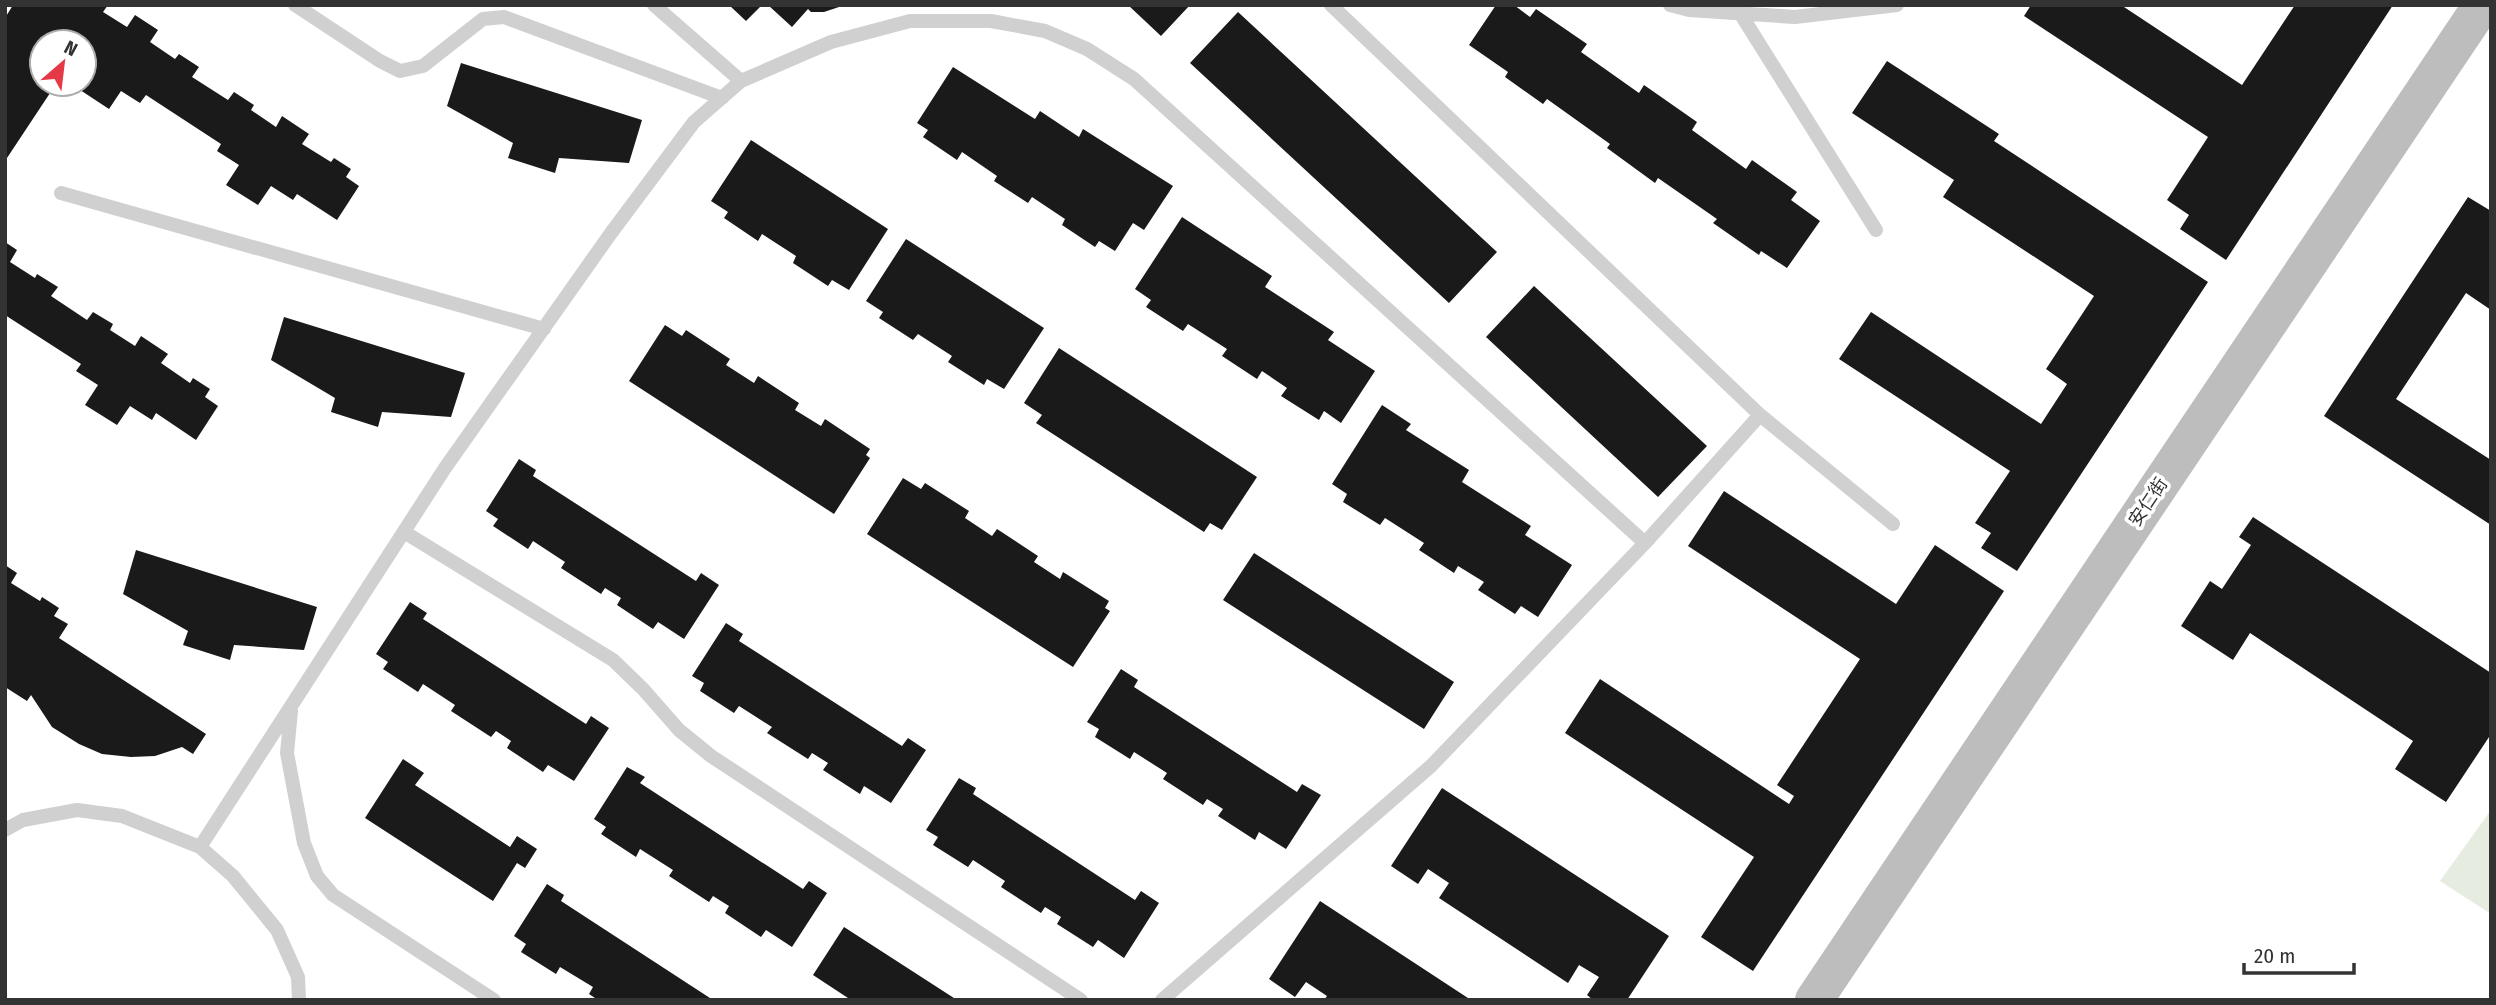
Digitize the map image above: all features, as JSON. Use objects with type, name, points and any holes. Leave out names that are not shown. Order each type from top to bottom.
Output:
[{"type":"street","name":"安仁街","points":[[1814,1000],[2482,5]]},
{"type":"lane","points":[[295,5],[380,61],[400,71],[423,66],[483,19],[504,17],[722,98]]},
{"type":"lane","points":[[654,5],[741,81]]},
{"type":"lane","points":[[1331,5],[1760,415],[1893,524]]},
{"type":"lane","points":[[1670,5],[1689,10],[1795,16],[1897,5]]},
{"type":"lane","points":[[1740,13],[1875,230]]},
{"type":"lane","points":[[200,847],[445,468],[611,233],[694,122],[741,81],[831,42],[910,21],[991,21],[1045,31],[1087,49],[1135,79],[1645,542]]},
{"type":"lane","points":[[61,192],[544,328]]},
{"type":"lane","points":[[1162,1000],[1431,766],[1645,542],[1760,415]]},
{"type":"lane","points":[[404,532],[614,660],[679,730],[711,756],[1082,1000]]},
{"type":"lane","points":[[292,706],[287,753],[304,843],[317,876],[333,895],[494,1000]]},
{"type":"lane","points":[[5,830],[23,820],[77,810],[122,817],[200,847],[233,877],[277,930],[298,977],[299,1000]]},
{"type":"shaded area","points":[[2491,810],[2491,914],[2440,881]]},
{"type":"building","points":[[13,5],[108,5],[103,12],[127,27],[135,15],[158,30],[150,42],[175,59],[179,54],[199,67],[192,77],[228,100],[234,92],[254,105],[251,110],[276,127],[282,116],[309,134],[302,144],[331,162],[334,158],[351,169],[346,177],[359,186],[337,220],[297,194],[293,200],[271,186],[258,205],[226,185],[239,165],[217,151],[221,144],[146,95],[140,103],[121,91],[109,109],[92,98],[98,98],[98,28],[28,28],[28,98],[47,98],[5,161],[5,18]]},
{"type":"building","points":[[729,5],[762,5],[746,21]]},
{"type":"building","points":[[768,5],[842,6],[824,12],[811,12],[808,9],[792,27]]},
{"type":"building","points":[[1128,5],[1190,5],[1161,36]]},
{"type":"building","points":[[1496,5],[1514,5],[1530,17],[1536,9],[1587,44],[1581,52],[1639,93],[1644,85],[1697,122],[1692,130],[1746,169],[1752,160],[1797,192],[1791,200],[1820,221],[1787,268],[1761,251],[1759,255],[1713,223],[1717,219],[1658,178],[1655,183],[1607,148],[1610,144],[1547,99],[1543,104],[1505,77],[1508,72],[1469,45]]},
{"type":"building","points":[[2031,5],[2121,5],[2242,85],[2295,5],[2393,5],[2226,260],[2180,229],[2189,215],[2167,200],[2208,137],[2024,16]]},
{"type":"building","points":[[1238,12],[1497,252],[1449,303],[1190,63]]},
{"type":"building","points":[[1887,61],[1999,134],[1994,141],[2208,282],[2017,571],[1981,548],[1991,533],[1975,523],[2010,471],[1839,359],[1871,312],[2041,424],[2067,384],[2046,369],[2094,296],[1943,197],[1954,180],[1852,113]]},
{"type":"building","points":[[461,63],[642,120],[629,163],[559,158],[555,173],[508,158],[513,143],[447,106]]},
{"type":"building","points":[[953,67],[1035,119],[1040,111],[1079,137],[1083,129],[1173,186],[1144,230],[1133,223],[1115,251],[1099,241],[1095,247],[1062,225],[1065,219],[1032,197],[1028,203],[994,181],[997,176],[962,152],[957,160],[923,137],[928,130],[917,123]]},
{"type":"building","points":[[751,140],[888,229],[849,290],[832,280],[828,286],[793,263],[796,256],[762,234],[758,241],[724,218],[728,212],[711,201]]},
{"type":"building","points":[[2468,197],[2491,211],[2491,310],[2466,293],[2396,399],[2491,460],[2491,525],[2324,416]]},
{"type":"building","points":[[1182,217],[1272,276],[1265,287],[1334,332],[1328,340],[1375,371],[1341,423],[1324,411],[1319,420],[1281,396],[1287,388],[1262,371],[1257,379],[1222,356],[1227,349],[1188,324],[1183,331],[1146,307],[1151,300],[1135,289]]},
{"type":"building","points":[[906,239],[1044,328],[1004,389],[987,379],[984,385],[948,362],[952,356],[918,334],[913,340],[879,318],[883,312],[866,301]]},
{"type":"building","points":[[5,242],[17,250],[10,262],[35,278],[37,274],[58,287],[51,296],[87,320],[93,312],[113,324],[110,330],[135,346],[141,336],[168,354],[161,363],[190,383],[193,378],[210,389],[205,397],[218,406],[196,440],[156,413],[152,420],[130,406],[117,425],[85,405],[98,385],[76,371],[81,364],[5,315]]},
{"type":"building","points":[[1534,286],[1707,446],[1658,497],[1486,337]]},
{"type":"building","points":[[284,317],[465,373],[451,417],[382,412],[378,427],[331,412],[335,398],[271,360]]},
{"type":"building","points":[[665,325],[682,336],[686,330],[730,359],[726,365],[754,383],[758,376],[799,403],[795,410],[821,426],[825,419],[870,449],[866,455],[870,458],[834,514],[629,381]]},
{"type":"building","points":[[1059,348],[1257,477],[1222,530],[1210,523],[1204,532],[1036,423],[1042,415],[1024,403]]},
{"type":"building","points":[[1382,405],[1411,424],[1406,430],[1469,470],[1462,482],[1531,526],[1525,535],[1572,565],[1538,617],[1521,606],[1515,614],[1478,590],[1484,582],[1458,566],[1454,573],[1419,550],[1424,543],[1385,518],[1380,525],[1343,502],[1347,494],[1332,484]]},
{"type":"building","points":[[519,459],[536,470],[533,476],[696,581],[701,573],[719,585],[684,639],[658,622],[653,629],[617,605],[621,598],[605,588],[601,594],[561,568],[565,562],[533,541],[528,549],[493,526],[498,519],[486,511]]},
{"type":"building","points":[[903,478],[921,489],[925,483],[969,511],[965,518],[992,536],[997,529],[1038,556],[1034,562],[1060,579],[1063,572],[1109,601],[1105,608],[1110,611],[1073,667],[867,534]]},
{"type":"building","points":[[1724,491],[1896,604],[1935,545],[2004,591],[1753,971],[1701,937],[1754,857],[1565,733],[1600,679],[1789,804],[1794,796],[1777,785],[1860,659],[1688,546]]},
{"type":"building","points":[[2253,517],[2491,673],[2491,734],[2446,802],[2395,769],[2413,741],[2250,633],[2233,660],[2181,626],[2210,581],[2222,589],[2251,545],[2239,537]]},
{"type":"building","points":[[136,550],[317,607],[304,650],[234,645],[230,660],[183,645],[188,631],[123,594]]},
{"type":"building","points":[[1254,553],[1454,682],[1424,729],[1223,600]]},
{"type":"building","points":[[5,565],[17,573],[11,583],[40,601],[42,597],[59,608],[54,616],[68,624],[59,638],[206,734],[193,754],[182,747],[155,756],[102,754],[79,744],[52,727],[31,695],[27,701],[5,687]]},
{"type":"building","points":[[410,602],[427,613],[423,619],[586,724],[591,716],[609,728],[574,781],[548,765],[543,772],[507,748],[511,741],[496,731],[491,737],[451,711],[455,705],[423,684],[418,692],[383,669],[388,662],[376,654]]},
{"type":"building","points":[[726,623],[743,634],[739,641],[902,746],[908,738],[926,750],[891,803],[864,786],[860,794],[823,770],[828,763],[812,753],[808,759],[767,733],[772,727],[739,706],[734,713],[700,691],[704,683],[692,676]]},
{"type":"building","points":[[1121,669],[1138,680],[1134,687],[1297,792],[1302,784],[1321,795],[1286,849],[1259,832],[1255,840],[1218,816],[1223,809],[1207,799],[1203,805],[1163,779],[1167,773],[1134,752],[1130,759],[1095,737],[1099,729],[1087,722]]},
{"type":"building","points":[[403,759],[424,773],[415,785],[510,847],[517,836],[537,849],[525,868],[517,863],[493,901],[365,818]]},
{"type":"building","points":[[627,767],[645,777],[640,783],[803,889],[809,881],[827,893],[792,947],[766,930],[761,937],[725,913],[729,906],[713,896],[709,902],[669,876],[673,870],[640,849],[636,857],[601,834],[606,827],[594,819]]},
{"type":"building","points":[[959,778],[976,788],[973,794],[1135,900],[1141,891],[1159,903],[1124,958],[1098,940],[1093,947],[1057,924],[1061,917],[1045,907],[1041,913],[1001,887],[1005,881],[973,860],[968,867],[933,845],[938,837],[926,830]]},
{"type":"building","points":[[1442,788],[1669,936],[1627,1000],[1593,1000],[1587,995],[1599,977],[1579,965],[1568,983],[1439,898],[1449,883],[1428,869],[1418,884],[1391,866]]},
{"type":"building","points":[[547,884],[564,895],[561,901],[713,1000],[598,1000],[589,994],[593,987],[560,967],[556,974],[521,952],[526,944],[514,936]]},
{"type":"building","points":[[1320,901],[1471,1000],[1324,1000],[1327,996],[1306,982],[1295,997],[1269,979]]},
{"type":"building","points":[[844,927],[957,1000],[851,1000],[813,975]]}]
